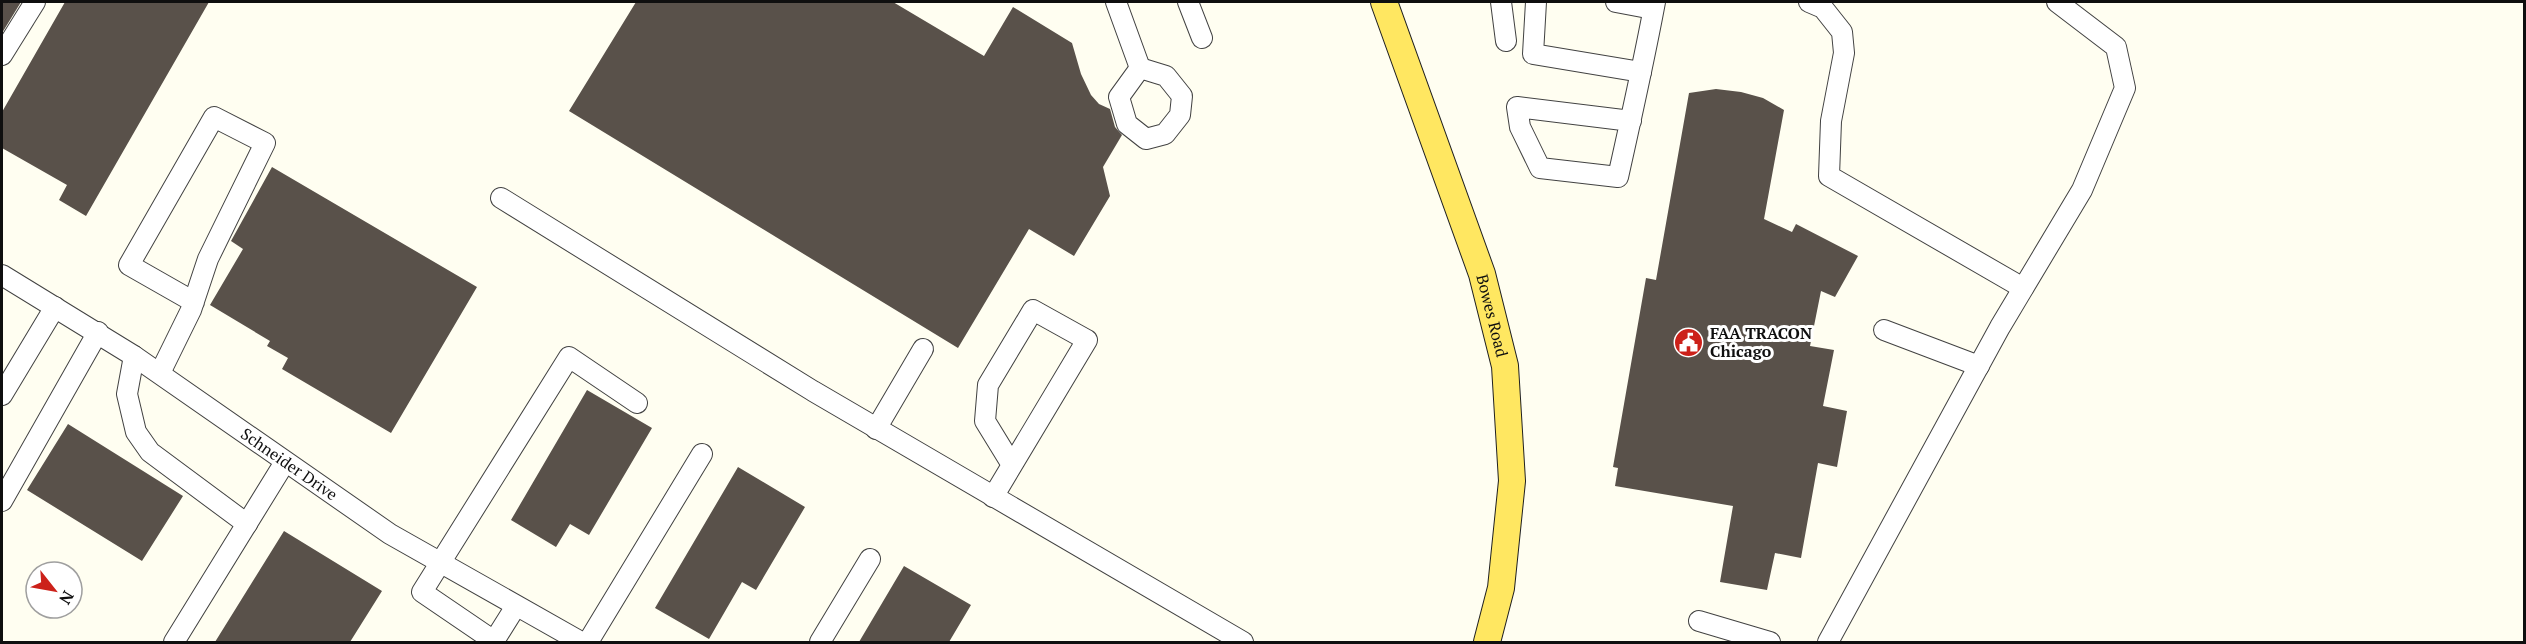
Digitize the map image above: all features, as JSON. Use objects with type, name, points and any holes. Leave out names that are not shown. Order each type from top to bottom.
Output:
[{"type":"main road","name":"Bowes Road","points":[[1384,2],[1482,274],[1505,366],[1512,481],[1501,588],[1487,642]]},
{"type":"lane","points":[[2,55],[35,2]]},
{"type":"lane","points":[[1116,2],[1140,68]]},
{"type":"lane","points":[[1188,2],[1202,38]]},
{"type":"lane","points":[[1501,2],[1506,41]]},
{"type":"lane","points":[[1536,2],[1533,54],[1641,72]]},
{"type":"lane","points":[[1616,2],[1654,5],[1631,121],[1618,177],[1540,168],[1520,127],[1517,107],[1631,121]]},
{"type":"lane","points":[[1809,2],[1823,8],[1842,32],[1844,53],[1832,121],[1829,176],[2023,288]]},
{"type":"lane","points":[[1828,642],[1979,366],[2082,190],[2125,88],[2116,47],[2057,2]]},
{"type":"lane","points":[[160,373],[194,302],[208,259],[264,143],[214,117],[129,265],[194,302]]},
{"type":"lane","points":[[501,198],[876,429],[1243,642]]},
{"type":"lane","name":"Schneider Drive","points":[[2,275],[98,332],[160,373],[390,534],[581,642]]},
{"type":"lane","points":[[2,395],[55,307]]},
{"type":"lane","points":[[993,497],[1087,340],[1034,310],[988,385],[985,421],[1012,465]]},
{"type":"lane","points":[[1884,330],[1979,366]]},
{"type":"lane","points":[[2,501],[98,332]]},
{"type":"lane","points":[[876,429],[923,349]]},
{"type":"lane","points":[[134,356],[127,394],[136,432],[150,452],[247,524]]},
{"type":"lane","points":[[516,606],[496,641],[422,592],[569,357],[637,403]]},
{"type":"lane","points":[[588,642],[702,454]]},
{"type":"lane","points":[[174,642],[285,462]]},
{"type":"lane","points":[[820,642],[870,559]]},
{"type":"lane","points":[[1699,621],[1770,642]]},
{"type":"building","points":[[2,2],[21,2],[2,33]]},
{"type":"building","points":[[65,2],[209,2],[86,216],[59,200],[67,185],[2,148],[2,112]]},
{"type":"building","points":[[636,2],[893,2],[984,56],[1013,7],[1072,43],[1081,74],[1091,95],[1099,104],[1110,109],[1115,127],[1122,135],[1103,167],[1110,196],[1074,256],[1029,229],[958,348],[569,111]]},
{"type":"building","name":"FAA TRACON Chicago","points":[[1716,89],[1763,98],[1784,110],[1764,219],[1792,232],[1796,224],[1858,256],[1835,297],[1821,291],[1810,346],[1834,350],[1823,406],[1847,411],[1837,467],[1818,463],[1801,558],[1775,553],[1767,590],[1720,582],[1733,506],[1615,486],[1618,468],[1613,467],[1646,278],[1656,280],[1689,93]]},
{"type":"building","points":[[272,167],[477,287],[391,433],[282,369],[288,358],[267,346],[270,341],[210,305],[243,249],[231,241]]},
{"type":"building","points":[[587,390],[652,428],[589,535],[570,524],[556,547],[511,520]]},
{"type":"building","points":[[68,424],[183,496],[142,561],[27,490]]},
{"type":"building","points":[[738,467],[805,507],[756,590],[742,582],[709,639],[655,608]]},
{"type":"building","points":[[284,531],[382,591],[350,642],[215,642]]},
{"type":"building","points":[[904,566],[971,605],[949,642],[859,642]]},
{"type":"place","name":"FAA TRACON Chicago","points":[[1689,342]]}]
